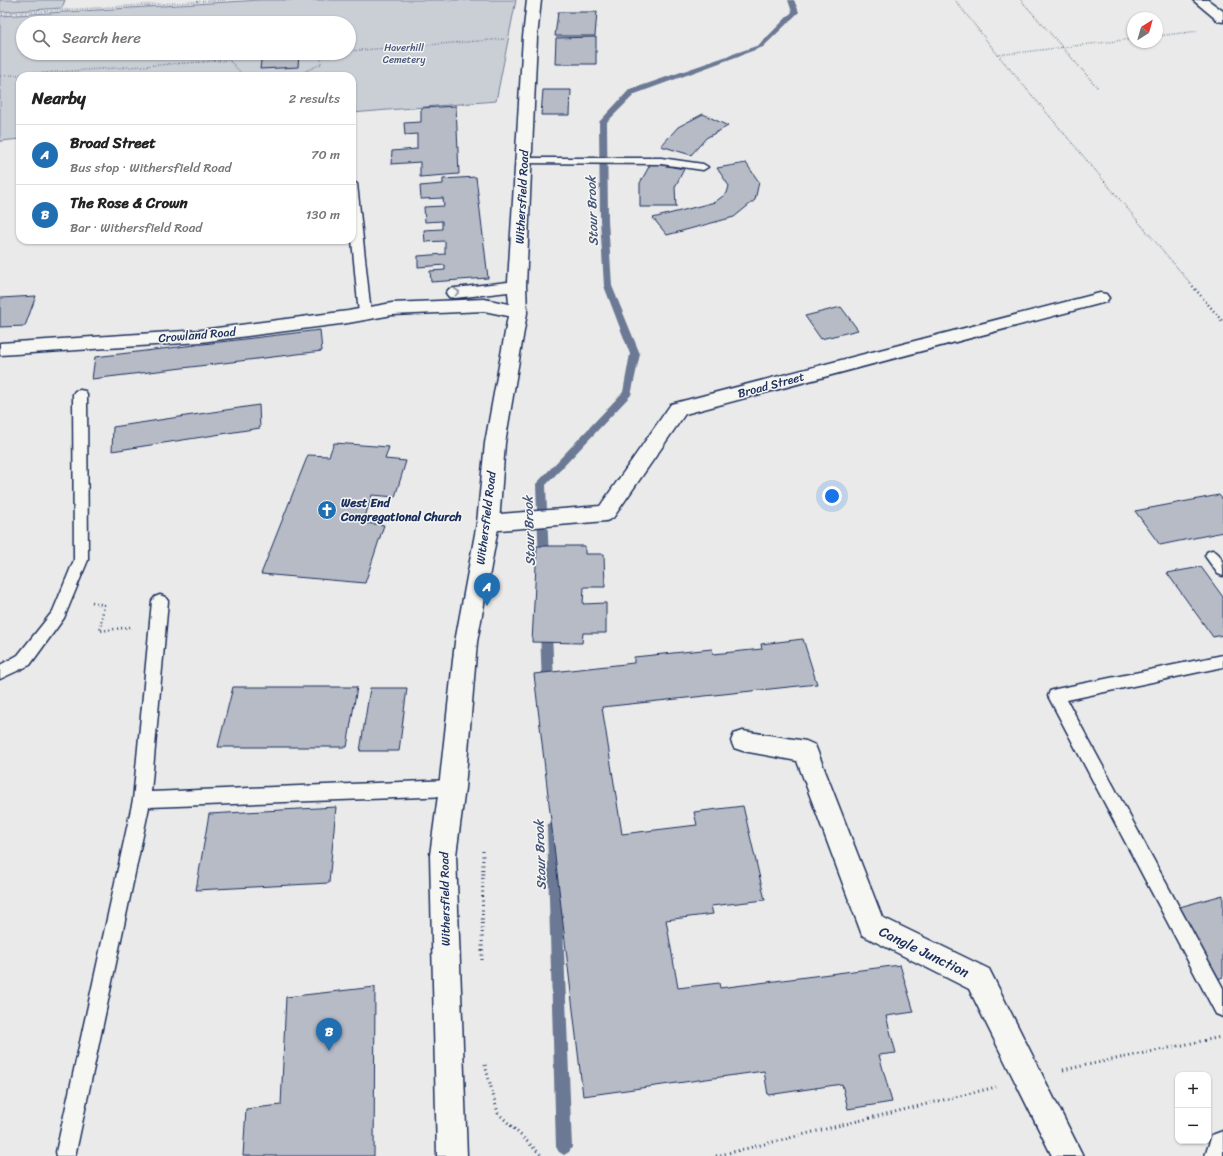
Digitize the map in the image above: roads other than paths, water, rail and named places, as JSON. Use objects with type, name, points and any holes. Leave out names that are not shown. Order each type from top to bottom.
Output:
[{"type":"street","name":"Withersfield Road","points":[[452,1156],[443,855],[452,788],[466,642],[488,523],[495,443],[518,313],[517,286],[530,37],[534,0]]},
{"type":"street","points":[[1200,0],[1223,18]]},
{"type":"street","name":"Crowland Road","points":[[0,349],[201,336],[365,314],[392,309],[449,293],[517,286]]},
{"type":"street","name":"Broad Street","points":[[488,523],[606,513],[678,409],[1100,298]]},
{"type":"street","name":"Crowland Road","points":[[392,309],[484,305],[503,308],[518,313]]},
{"type":"street","name":"Cangle Junction","points":[[743,741],[806,752],[872,926],[979,979],[1068,1156]]},
{"type":"street","points":[[1220,1156],[1223,1146]]},
{"type":"lane","points":[[524,161],[646,161],[682,163],[703,167]]},
{"type":"lane","points":[[356,224],[365,314]]},
{"type":"lane","points":[[0,672],[24,660],[59,614],[81,560],[80,394]]},
{"type":"lane","points":[[1212,556],[1223,570]]},
{"type":"lane","points":[[66,1152],[142,800],[160,601]]},
{"type":"lane","points":[[1223,660],[1056,696],[1223,1007]]},
{"type":"lane","points":[[142,800],[452,788]]},
{"type":"waterway","name":"Stour Brook","points":[[544,561],[541,484],[628,393],[635,354],[608,286],[604,220],[603,122],[632,92],[761,46],[796,12],[791,0]]},
{"type":"waterway","name":"Stour Brook","points":[[546,628],[548,686]]},
{"type":"waterway","name":"Stour Brook","points":[[553,828],[564,1147]]},
{"type":"place","name":"West End Congregational Church","points":[[327,510]]},
{"type":"place","name":"Broad Street","points":[[487,606]]},
{"type":"place","name":"The Rose & Crown","points":[[329,1051]]},
{"type":"park label","name":"Haverhill Cemetery","points":[[404,54]]}]
